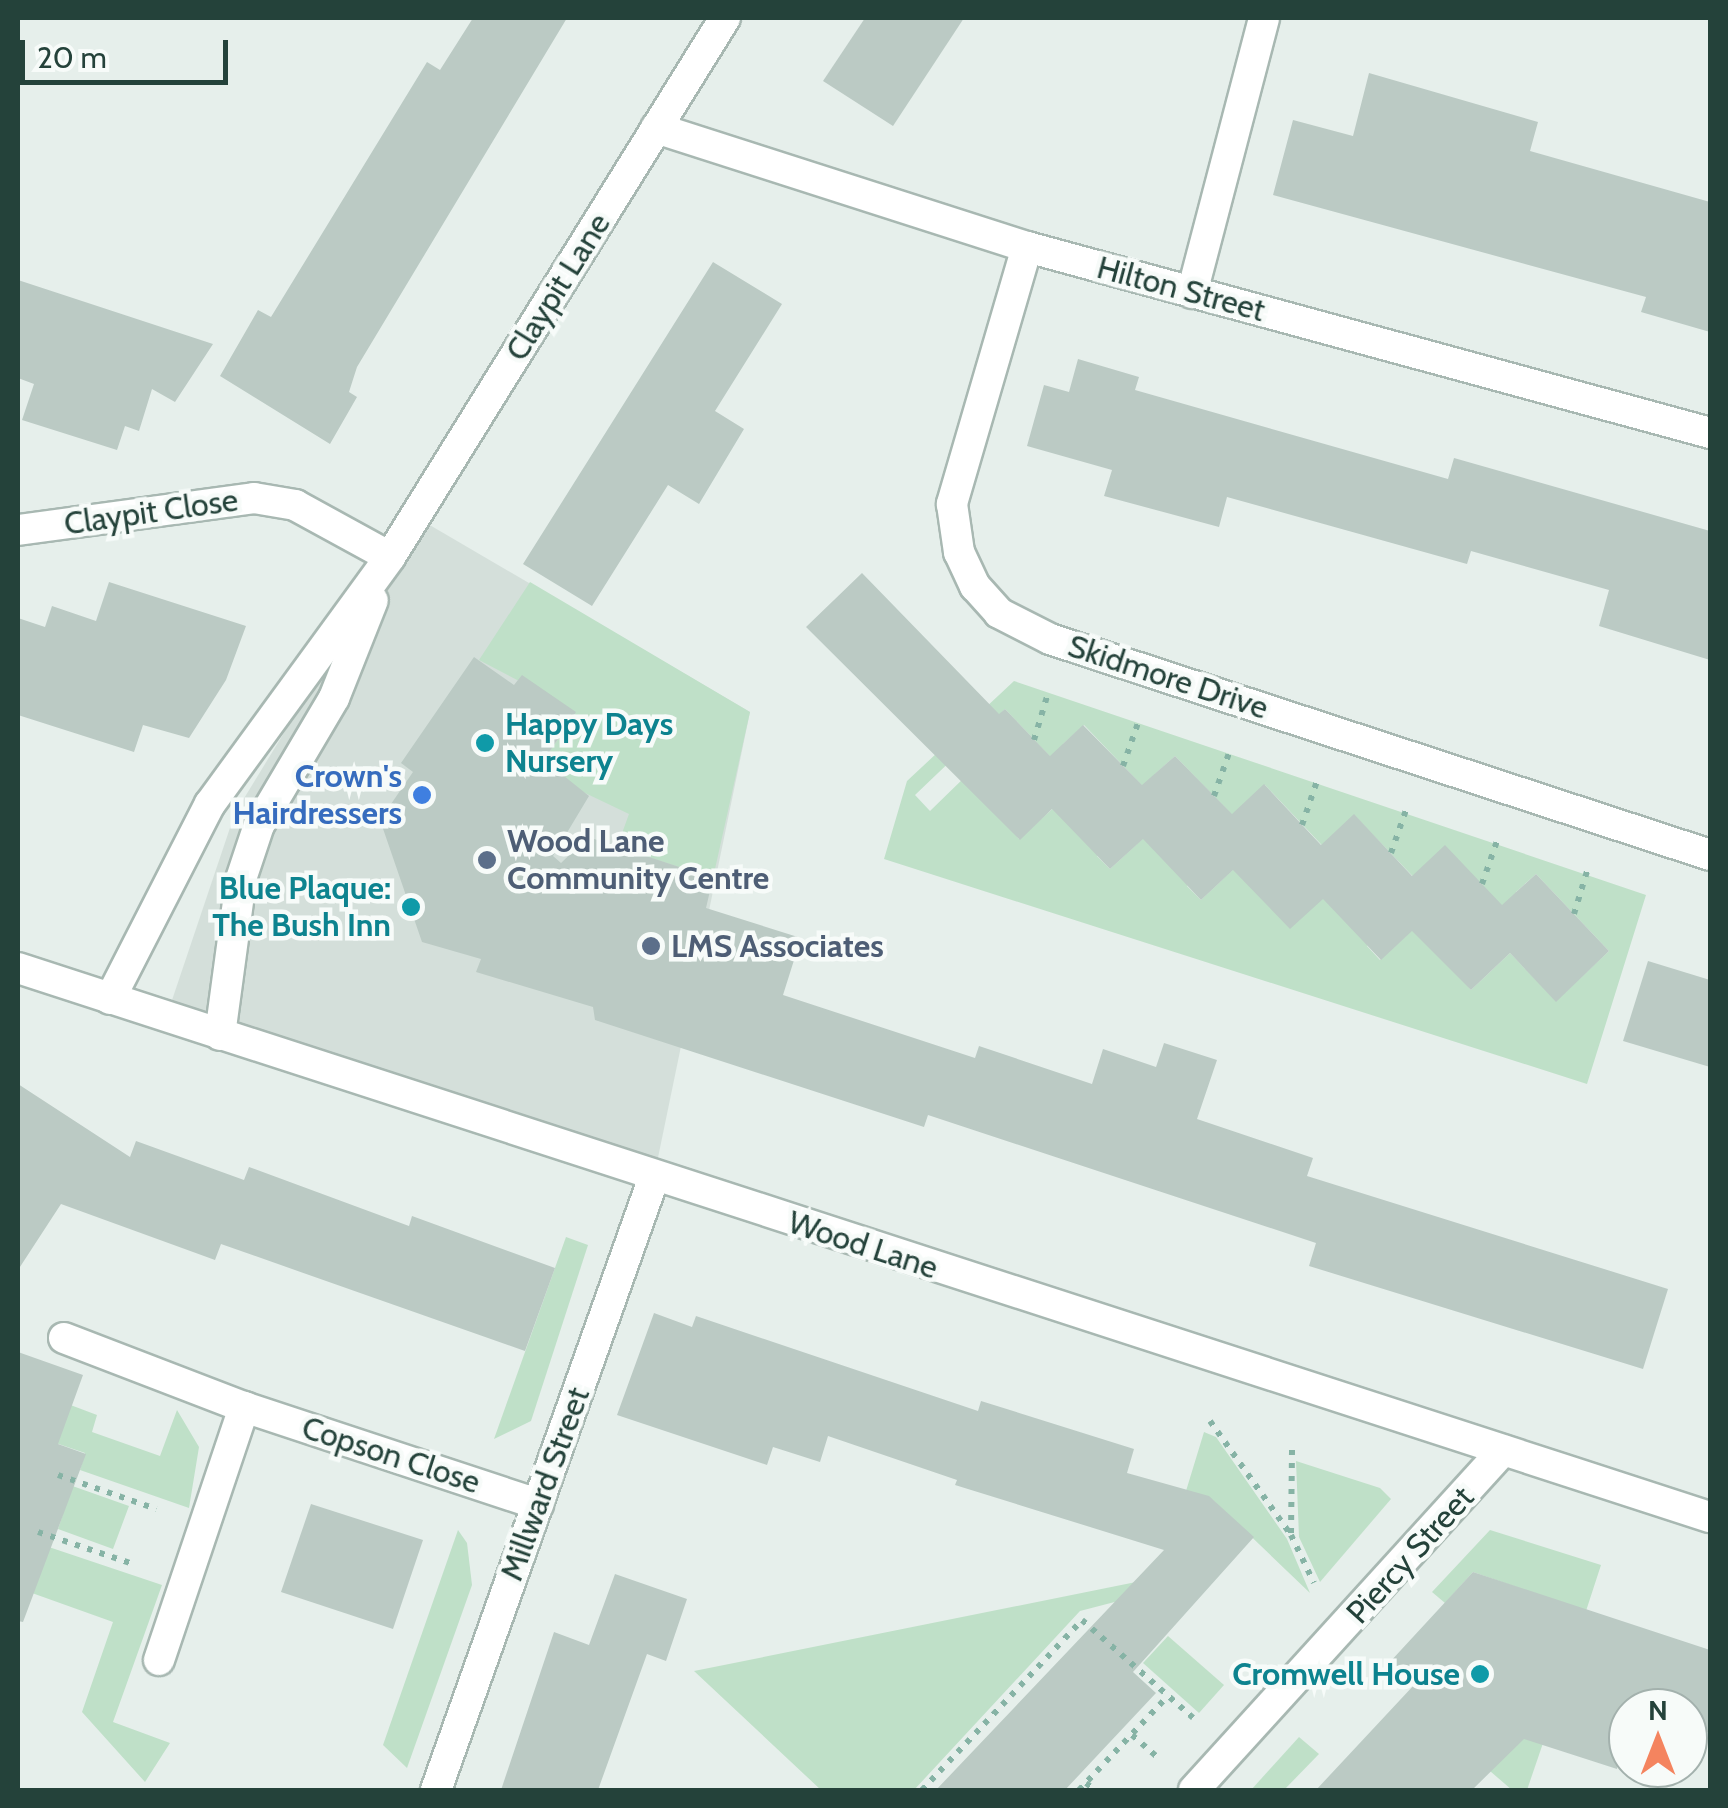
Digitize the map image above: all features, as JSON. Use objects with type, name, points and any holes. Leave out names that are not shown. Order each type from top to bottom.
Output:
[{"type":"street","name":"Claypit Lane","points":[[110,999],[210,804],[390,557],[725,18]]},
{"type":"street","points":[[1192,293],[1264,18]]},
{"type":"street","name":"Hilton Street","points":[[656,128],[1027,247],[1710,433]]},
{"type":"street","name":"Skidmore Drive","points":[[1027,247],[952,504],[959,552],[975,586],[999,613],[1050,638],[1710,856]]},
{"type":"street","name":"Claypit Close","points":[[18,530],[254,498],[295,505],[390,557]]},
{"type":"street","name":"Claypit Lane","points":[[220,1035],[241,879],[259,825],[334,698],[390,557]]},
{"type":"street","name":"Wood Lane","points":[[18,968],[654,1178],[1710,1517]]},
{"type":"street","name":"Millward Street","points":[[436,1790],[654,1178]]},
{"type":"street","name":"Copson Close","points":[[64,1338],[244,1407],[538,1504]]},
{"type":"street","points":[[159,1660],[244,1407]]},
{"type":"street","name":"Piercy Street","points":[[1194,1790],[1502,1450]]},
{"type":"path","points":[[1034,740],[1052,682]]},
{"type":"path","points":[[1123,766],[1142,712]]},
{"type":"path","points":[[1214,796],[1233,742]]},
{"type":"path","points":[[1302,825],[1320,772]]},
{"type":"path","points":[[1391,854],[1409,802]]},
{"type":"path","points":[[1482,884],[1500,832]]},
{"type":"path","points":[[1574,914],[1590,862]]},
{"type":"path","points":[[1210,1421],[1291,1535],[1323,1596]]},
{"type":"path","points":[[1291,1535],[1292,1446]]},
{"type":"path","points":[[58,1475],[204,1526]]},
{"type":"path","points":[[38,1532],[185,1582]]},
{"type":"path","points":[[922,1790],[1082,1620],[1202,1726]]},
{"type":"path","points":[[1079,1790],[1168,1696]]},
{"type":"path","points":[[1132,1735],[1166,1764]]},
{"type":"path","points":[[1086,1783],[1095,1790]]},
{"type":"shaded area","points":[[416,517],[750,712],[654,1177],[166,1018],[235,813]]},
{"type":"green space","points":[[530,582],[750,712],[713,878],[617,847],[629,814],[537,770],[567,726],[565,705],[479,660]]},
{"type":"green space","points":[[1014,681],[1646,895],[1587,1084],[884,859],[907,781]],"holes":[[[1005,709],[1063,770],[1063,744],[1084,725],[1154,798],[1167,787],[1155,774],[1175,756],[1245,828],[1265,785],[1334,858],[1354,815],[1425,889],[1515,919],[1516,892],[1536,874],[1609,951],[1556,1001],[1510,953],[1471,990],[1420,923],[1380,960],[1367,946],[1374,938],[1329,892],[1239,864],[1201,900],[1187,886],[1193,879],[1149,833],[1110,869],[1097,856],[1103,850],[1059,803],[1019,839],[968,774],[930,811],[915,795]]]},
{"type":"green space","points":[[566,1237],[588,1245],[531,1421],[494,1439]]},
{"type":"green space","points":[[52,1398],[97,1415],[92,1432],[160,1456],[177,1410],[199,1447],[189,1508],[80,1470],[85,1453],[38,1437]]},
{"type":"green space","points":[[1204,1432],[1216,1437],[1287,1539],[1310,1593],[1213,1500],[1186,1491]]},
{"type":"green space","points":[[1296,1461],[1380,1488],[1391,1499],[1320,1582],[1299,1537]]},
{"type":"green space","points":[[47,1477],[129,1506],[113,1549],[58,1529],[63,1514]]},
{"type":"green space","points":[[458,1530],[467,1543],[472,1585],[407,1768],[383,1745]]},
{"type":"green space","points":[[1490,1530],[1601,1565],[1586,1611],[1473,1572],[1445,1603],[1432,1592]]},
{"type":"green space","points":[[25,1539],[162,1585],[113,1722],[170,1743],[145,1782],[82,1712],[113,1622],[18,1588]]},
{"type":"green space","points":[[1141,1581],[1153,1592],[1080,1611],[914,1790],[821,1790],[694,1671]]},
{"type":"green space","points":[[1168,1636],[1224,1685],[1199,1713],[1143,1663]]},
{"type":"green space","points":[[1556,1705],[1527,1790],[1512,1790],[1490,1771]]},
{"type":"green space","points":[[1299,1737],[1319,1754],[1284,1790],[1251,1790]]},
{"type":"building","points":[[473,18],[567,18],[357,367],[349,392],[357,397],[330,444],[220,376],[258,310],[271,317],[427,62],[440,70]]},
{"type":"building","points":[[865,18],[964,18],[893,126],[823,81]]},
{"type":"building","points":[[1369,73],[1538,122],[1530,151],[1710,202],[1710,332],[1641,312],[1646,297],[1273,195],[1293,120],[1353,136]]},
{"type":"building","points":[[713,262],[782,304],[715,411],[744,429],[699,504],[668,485],[592,606],[523,564]]},
{"type":"building","points":[[18,280],[213,344],[175,402],[152,389],[139,431],[125,426],[117,450],[22,420],[34,384],[18,378]]},
{"type":"building","points":[[1078,359],[1139,377],[1135,390],[1448,479],[1454,458],[1710,531],[1710,660],[1599,626],[1609,590],[1471,551],[1467,564],[1227,497],[1219,527],[1104,496],[1112,470],[1027,446],[1044,385],[1069,392]]},
{"type":"building","points":[[862,573],[999,714],[1005,709],[1050,756],[1083,725],[1142,785],[1175,756],[1232,814],[1264,784],[1321,845],[1354,814],[1412,876],[1445,845],[1502,905],[1536,874],[1609,951],[1556,1002],[1510,953],[1471,990],[1412,931],[1381,960],[1323,899],[1290,929],[1233,870],[1201,900],[1143,839],[1110,869],[1052,809],[1020,840],[806,627]]},
{"type":"building","points":[[109,582],[246,626],[226,680],[189,738],[143,725],[134,752],[18,715],[18,618],[45,627],[52,606],[96,621]]},
{"type":"building","points":[[474,657],[514,685],[522,675],[576,712],[544,760],[589,796],[553,856],[561,863],[588,837],[713,878],[706,908],[801,938],[783,995],[975,1058],[979,1046],[1092,1084],[1103,1049],[1156,1067],[1164,1043],[1217,1060],[1197,1119],[1313,1158],[1307,1176],[1668,1289],[1643,1369],[1309,1266],[1316,1243],[928,1115],[924,1127],[595,1020],[593,1007],[476,972],[481,959],[422,942],[380,820],[413,772],[401,763]]},
{"type":"building","points":[[1648,961],[1710,980],[1710,1067],[1623,1041]]},
{"type":"building","points":[[18,1084],[130,1157],[136,1141],[244,1180],[249,1167],[409,1226],[412,1216],[555,1268],[525,1351],[221,1244],[215,1260],[61,1204],[18,1270]]},
{"type":"building","points":[[654,1313],[692,1327],[696,1316],[978,1411],[981,1401],[1134,1449],[1127,1473],[1209,1496],[1254,1537],[1133,1672],[1156,1693],[1065,1790],[936,1790],[1164,1550],[955,1485],[957,1480],[828,1436],[820,1462],[773,1447],[767,1465],[617,1415]]},
{"type":"building","points":[[18,1352],[83,1375],[58,1444],[86,1454],[23,1622],[18,1621]]},
{"type":"building","points":[[311,1504],[423,1540],[393,1629],[281,1592]]},
{"type":"building","name":"Cromwell House","points":[[1473,1572],[1710,1650],[1710,1733],[1708,1688],[1608,1688],[1608,1766],[1524,1739],[1472,1790],[1316,1790],[1414,1685],[1389,1663]]},
{"type":"building","points":[[615,1574],[687,1599],[666,1661],[647,1654],[598,1790],[501,1790],[554,1632],[589,1645]]},
{"type":"place","name":"Happy Days Nursery","points":[[485,743]]},
{"type":"place","name":"Crown's Hairdressers","points":[[422,795]]},
{"type":"place","name":"Wood Lane Community Centre","points":[[487,860]]},
{"type":"place","name":"Blue Plaque: The Bush Inn","points":[[411,907]]},
{"type":"place","name":"LMS Associates","points":[[651,946]]},
{"type":"place","name":"Cromwell House","points":[[1480,1674]]}]
